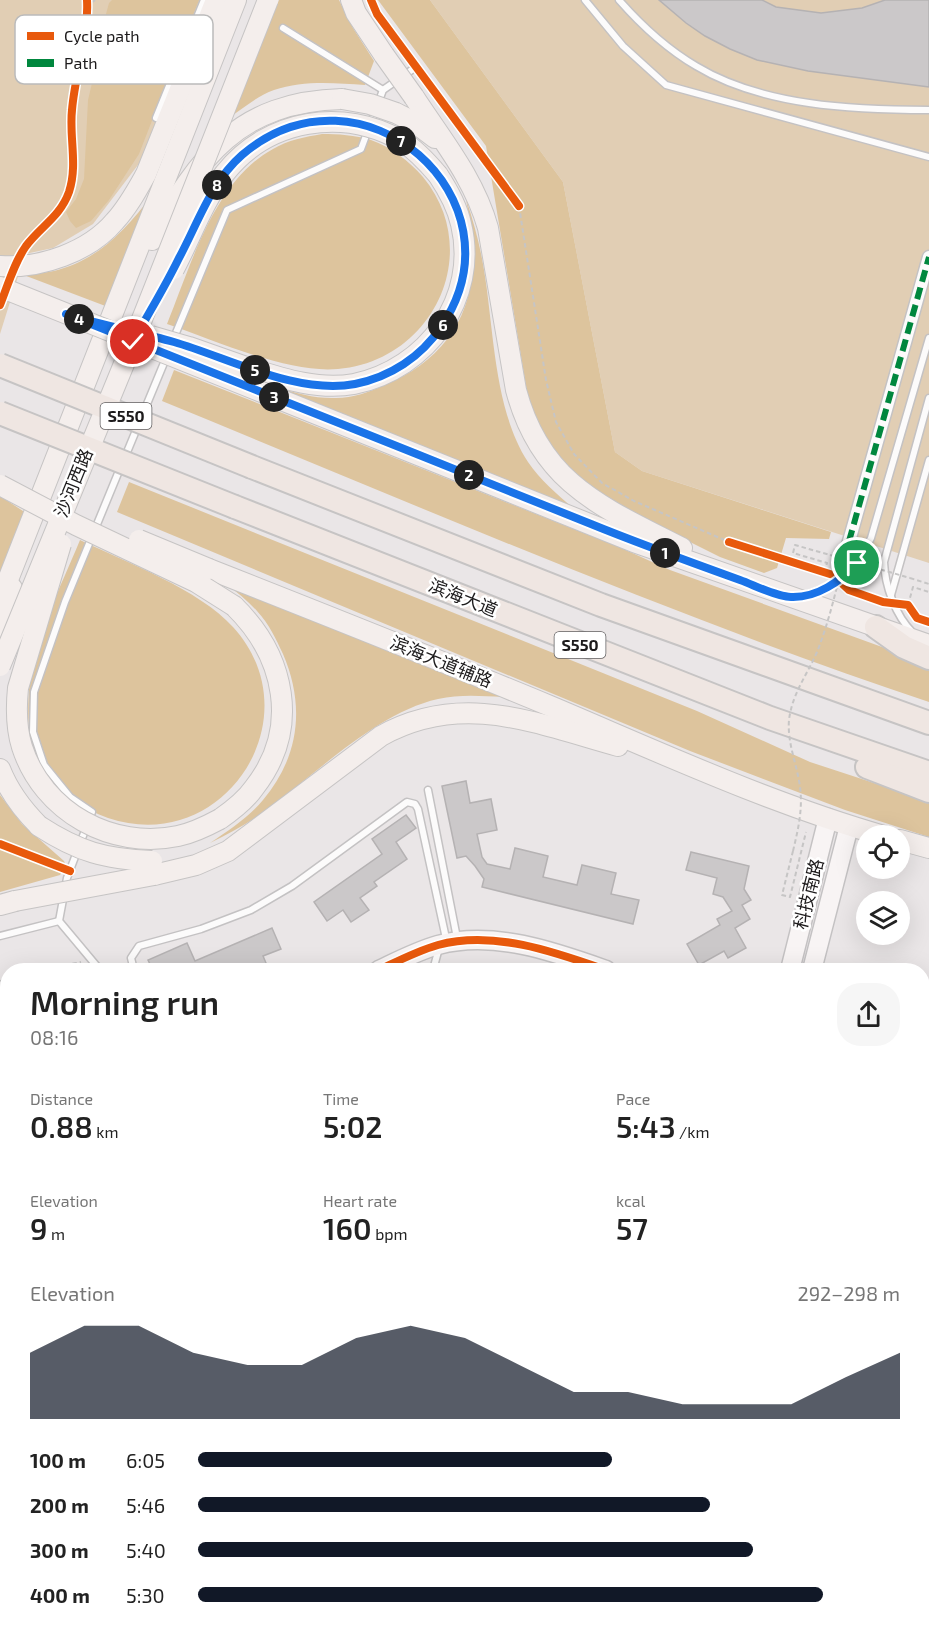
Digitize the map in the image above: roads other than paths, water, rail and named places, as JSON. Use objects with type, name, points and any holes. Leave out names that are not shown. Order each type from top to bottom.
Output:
[{"type":"highway","name":"S550","points":[[0,365],[601,605],[929,723]]},
{"type":"highway","name":"滨海大道","points":[[0,413],[770,718],[929,773]]},
{"type":"highway","points":[[876,627],[904,647],[927,649]]},
{"type":"highway","points":[[770,718],[868,767],[929,791]]},
{"type":"main road","points":[[210,15],[216,0]]},
{"type":"main road","name":"沙河西路","points":[[213,59],[236,0]]},
{"type":"main road","name":"沙河西路","points":[[0,666],[133,342],[268,0]]},
{"type":"main road","points":[[351,0],[384,55],[469,177],[482,204],[516,390],[522,414],[531,435],[542,452],[561,475],[598,504],[768,590]]},
{"type":"main road","points":[[0,266],[23,266],[57,258],[89,243],[114,223],[146,174],[182,84]]},
{"type":"main road","name":"沙河西路","points":[[0,600],[203,84]]},
{"type":"main road","points":[[111,319],[164,220],[201,165],[222,141],[257,117],[284,106],[313,100],[342,99],[370,104],[396,112],[433,136],[452,154]]},
{"type":"main road","points":[[66,314],[171,341],[273,376],[329,386],[353,384],[376,378],[397,369],[417,356],[435,337],[449,315],[459,292],[463,272],[464,246],[461,224],[451,195],[423,157],[404,142],[382,131],[340,121],[304,124],[281,130],[262,140],[241,156],[213,190],[177,264],[133,342]]},
{"type":"main road","points":[[0,287],[634,542],[876,627]]},
{"type":"main road","points":[[0,485],[76,525],[177,572],[217,594],[250,621],[263,639],[272,657],[279,681],[282,704],[276,748],[255,788],[239,805],[201,829],[179,836],[134,839],[112,834],[83,822],[56,802],[41,784],[22,747],[16,708],[18,688],[46,598],[83,460]]},
{"type":"main road","name":"滨海大道辅路","points":[[0,485],[522,694],[704,771],[856,828]]},
{"type":"main road","points":[[0,634],[25,539]]},
{"type":"main road","points":[[8,903],[153,868],[196,865],[212,859],[242,842],[381,736],[402,724],[445,713],[470,712],[522,720],[704,771]]},
{"type":"main road","points":[[0,769],[18,805],[39,826],[64,843],[94,854],[153,868]]},
{"type":"main road","name":"科技南路","points":[[792,963],[828,818]]},
{"type":"main road","name":"科技南路","points":[[814,963],[849,826]]},
{"type":"main road","points":[[910,843],[929,848]]},
{"type":"main road","points":[[393,963],[414,953],[448,943],[496,941],[523,945],[583,963]]},
{"type":"street","points":[[844,560],[929,257]]},
{"type":"lane","points":[[198,15],[204,0]]},
{"type":"lane","points":[[585,0],[623,46],[666,85],[929,157]]},
{"type":"lane","points":[[619,0],[658,39],[684,58],[711,74],[738,84],[770,94],[840,108],[929,110]]},
{"type":"lane","points":[[283,28],[383,90]]},
{"type":"lane","points":[[93,963],[59,921],[67,878],[92,812],[70,797],[44,765],[33,732],[34,692],[65,602],[227,210],[361,149],[383,90],[416,67]]},
{"type":"lane","points":[[156,118],[170,84]]},
{"type":"lane","points":[[790,597],[824,590],[838,580],[857,563],[871,538],[929,338]]},
{"type":"lane","points":[[927,649],[909,629],[892,599],[884,574],[885,552],[929,398]]},
{"type":"lane","points":[[892,599],[929,460]]},
{"type":"lane","points":[[428,790],[448,943],[437,963]]},
{"type":"lane","points":[[132,963],[131,958],[139,946],[201,928],[250,910],[292,886],[407,802],[416,804],[418,809],[448,943]]},
{"type":"lane","points":[[0,936],[59,921]]}]
